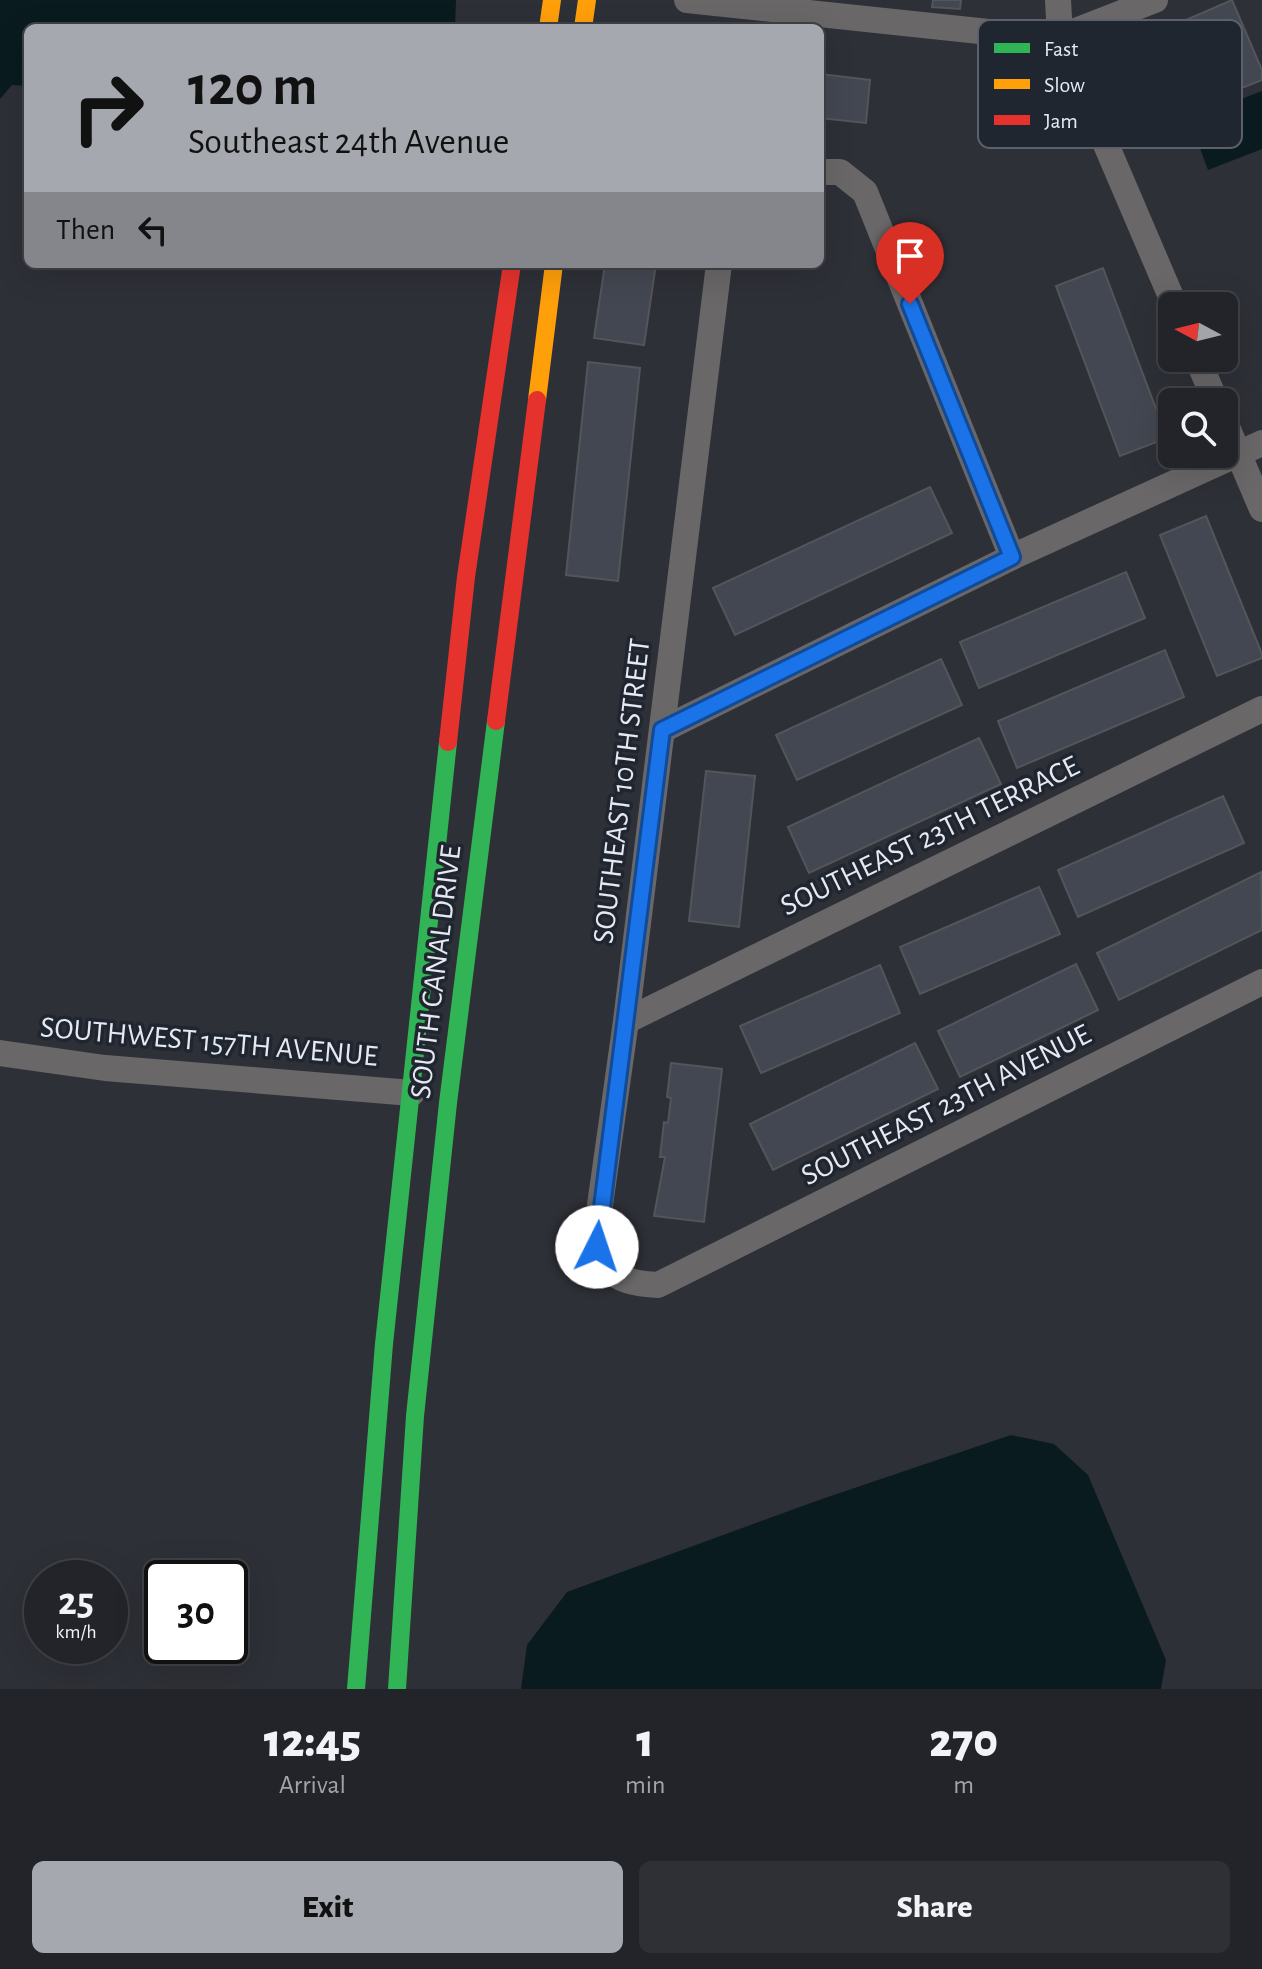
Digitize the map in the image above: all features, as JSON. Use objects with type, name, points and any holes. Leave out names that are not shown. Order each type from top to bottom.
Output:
[{"type":"street","points":[[549,24],[552,0]]},
{"type":"street","points":[[584,24],[587,0]]},
{"type":"street","points":[[687,0],[978,31]]},
{"type":"street","points":[[1058,0],[1059,20]]},
{"type":"street","points":[[1104,20],[1155,0]]},
{"type":"street","points":[[1107,148],[1169,292]]},
{"type":"street","points":[[824,172],[840,172],[865,192],[1012,557]]},
{"type":"street","name":"SOUTH CANAL DRIVE","points":[[356,1689],[384,1344],[466,577],[511,268]]},
{"type":"street","name":"SOUTH CANAL DRIVE","points":[[397,1689],[415,1416],[448,1103],[553,268]]},
{"type":"street","name":"SOUTHEAST 10TH STREET","points":[[658,1285],[630,1283],[617,1277],[604,1264],[597,1247],[719,268]]},
{"type":"street","points":[[662,730],[1012,557],[1250,449],[1262,509]]},
{"type":"street","name":"SOUTHEAST 23TH TERRACE","points":[[626,1021],[1262,709]]},
{"type":"street","name":"SOUTHEAST 23TH AVENUE","points":[[658,1285],[1262,982]]},
{"type":"street","name":"SOUTHWEST 157TH AVENUE","points":[[0,1053],[105,1068],[412,1093]]},
{"type":"shaded area","points":[[0,0],[456,0],[455,24],[24,24],[24,86],[12,85],[0,99]]},
{"type":"shaded area","points":[[1262,91],[1262,149],[1208,170],[1200,148],[1242,148],[1242,99]]},
{"type":"shaded area","points":[[1011,1435],[1054,1444],[1088,1475],[1166,1660],[1161,1689],[521,1689],[527,1645],[567,1592],[819,1500]]},
{"type":"building","points":[[933,0],[961,0],[960,9],[932,7]]},
{"type":"building","points":[[1232,0],[1241,20],[1186,20]]},
{"type":"building","points":[[1242,23],[1262,70],[1262,80],[1242,88]]},
{"type":"building","points":[[824,74],[870,80],[866,123],[824,118]]},
{"type":"building","points":[[604,268],[655,268],[644,345],[594,338]]},
{"type":"building","points":[[1103,268],[1158,414],[1158,441],[1120,456],[1056,286]]},
{"type":"building","points":[[588,362],[640,368],[618,581],[566,575]]},
{"type":"building","points":[[930,487],[952,533],[735,635],[713,588]]},
{"type":"building","points":[[1206,516],[1262,654],[1262,658],[1217,676],[1160,535]]},
{"type":"building","points":[[1126,572],[1145,618],[979,688],[960,642]]},
{"type":"building","points":[[1165,650],[1184,697],[1017,768],[998,721]]},
{"type":"building","points":[[941,659],[962,705],[797,780],[776,735]]},
{"type":"building","points":[[979,738],[1001,784],[809,873],[788,827]]},
{"type":"building","points":[[706,771],[755,776],[739,927],[689,921]]},
{"type":"building","points":[[1223,796],[1244,843],[1078,917],[1058,870]]},
{"type":"building","points":[[1261,872],[1262,930],[1119,1000],[1097,953]]},
{"type":"building","points":[[1039,887],[1060,934],[920,994],[900,947]]},
{"type":"building","points":[[1076,964],[1098,1010],[960,1077],[938,1031]]},
{"type":"building","points":[[880,965],[900,1013],[761,1073],[740,1026]]},
{"type":"building","points":[[915,1043],[938,1089],[773,1170],[750,1124]]},
{"type":"building","points":[[671,1063],[722,1069],[704,1222],[654,1216],[665,1157],[660,1157],[664,1122],[668,1123],[671,1098],[667,1097]]},
{"type":"traffic: fast","points":[[397,1689],[415,1416],[448,1103],[496,721]]},
{"type":"traffic: fast","points":[[356,1689],[384,1344],[448,742]]},
{"type":"traffic: slow","points":[[549,24],[552,0]]},
{"type":"traffic: slow","points":[[584,24],[587,0]]},
{"type":"traffic: slow","points":[[537,400],[554,268]]},
{"type":"traffic: jam","points":[[448,742],[466,577],[511,268]]},
{"type":"traffic: jam","points":[[496,721],[537,400]]},
{"type":"route","points":[[597,1247],[598,1219],[662,730],[1012,557],[910,304]]}]
